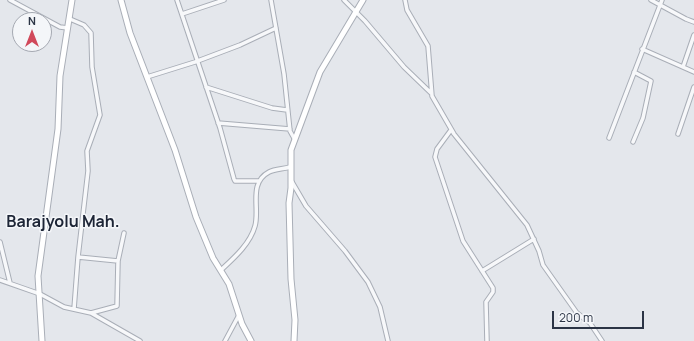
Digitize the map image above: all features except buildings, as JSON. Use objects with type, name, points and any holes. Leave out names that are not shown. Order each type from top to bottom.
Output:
[{"type":"street","points":[[10,0],[60,27],[69,28]]},
{"type":"street","points":[[42,341],[38,276],[58,129],[60,76],[69,28],[72,0]]},
{"type":"street","points":[[121,0],[130,33],[175,150],[196,217],[213,258],[230,284],[242,324],[251,341]]},
{"type":"street","points":[[177,0],[218,123],[234,179],[236,181],[259,182]]},
{"type":"street","points":[[182,14],[224,0]]},
{"type":"street","points":[[271,0],[284,74],[290,129],[295,140]]},
{"type":"street","points":[[344,0],[356,11],[404,67],[431,93],[451,130],[527,225],[534,239],[543,266],[576,313],[590,324],[602,341]]},
{"type":"street","points":[[294,341],[295,320],[291,278],[289,203],[291,150],[320,72],[363,0]]},
{"type":"street","points":[[405,0],[407,10],[428,46],[431,93]]},
{"type":"street","points":[[651,0],[660,6],[694,22]]},
{"type":"street","points":[[609,138],[662,0]]},
{"type":"street","points":[[70,19],[84,25],[91,34],[92,67],[100,115],[87,151],[88,171],[78,257],[74,309]]},
{"type":"street","points":[[146,77],[197,61],[240,45],[276,28]]},
{"type":"street","points":[[683,67],[694,35]]},
{"type":"street","points":[[642,49],[694,72]]},
{"type":"street","points":[[633,142],[643,118],[652,80],[634,72]]},
{"type":"street","points":[[206,87],[272,108],[287,110]]},
{"type":"street","points":[[678,134],[694,87]]},
{"type":"street","points":[[218,123],[290,129]]},
{"type":"street","points":[[451,130],[436,149],[435,157],[462,241],[493,288],[493,292],[486,302],[487,341]]},
{"type":"street","points":[[221,270],[252,234],[257,218],[256,195],[259,182],[268,173],[290,167]]},
{"type":"street","points":[[291,181],[306,206],[345,251],[368,282],[380,307],[388,341]]},
{"type":"street","points":[[91,313],[117,306],[118,261],[124,233]]},
{"type":"street","points":[[482,271],[534,239]]},
{"type":"street","points":[[0,242],[10,283]]},
{"type":"street","points":[[78,257],[118,261]]},
{"type":"street","points":[[0,280],[40,294],[64,307],[91,313],[140,341]]},
{"type":"street","points":[[225,341],[239,315]]},
{"type":"district","name":"Barajyolu Mah.","points":[[63,223]]}]
